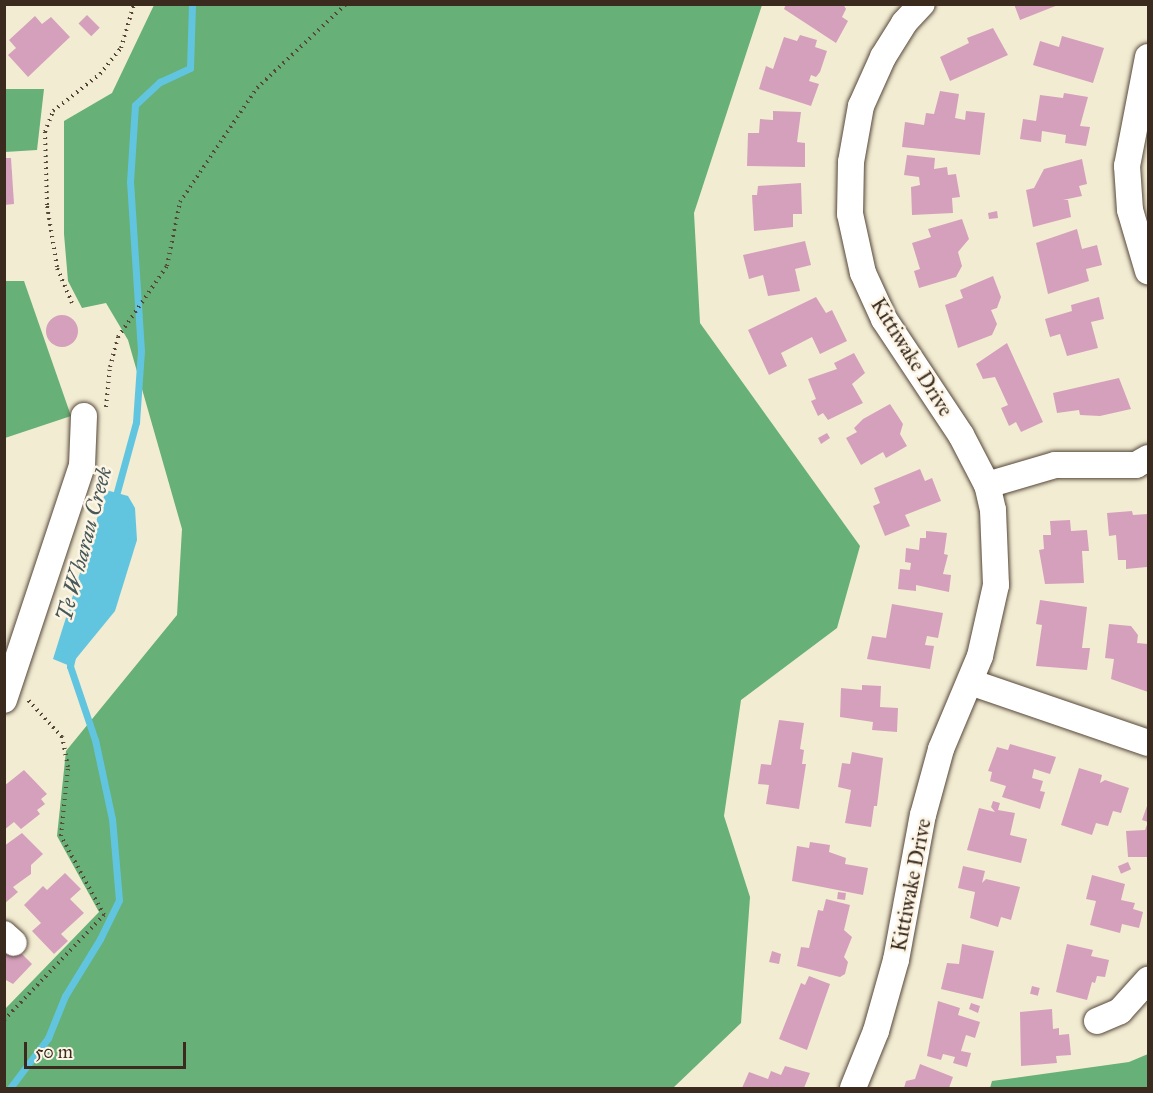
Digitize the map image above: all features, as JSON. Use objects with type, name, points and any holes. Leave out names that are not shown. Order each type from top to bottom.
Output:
[{"type":"street","name":"Kittiwake Drive","points":[[853,1089],[876,1031],[896,960],[923,815],[941,749],[970,682],[983,645],[996,585],[993,510],[987,485],[961,435],[884,319],[863,273],[850,214],[851,162],[861,106],[882,57],[904,23],[922,4]]},
{"type":"street","points":[[1149,57],[1126,166],[1130,210],[1149,271]]},
{"type":"street","points":[[15,698],[82,466],[84,416]]},
{"type":"street","points":[[987,485],[1055,465],[1136,465],[1149,458]]},
{"type":"street","points":[[970,682],[1149,743]]},
{"type":"street","points":[[1097,1021],[1120,1011],[1149,980]]},
{"type":"path","points":[[72,303],[55,257],[47,206],[45,132],[52,111],[100,74],[121,48],[134,4]]},
{"type":"path","points":[[110,367],[118,337],[167,266],[180,202],[218,141],[257,88],[346,4]]},
{"type":"path","points":[[4,1020],[104,915],[61,836],[68,767],[62,737],[15,698]]},
{"type":"green space","points":[[154,5],[762,5],[694,213],[700,323],[860,546],[837,628],[741,700],[724,816],[750,897],[741,1023],[673,1088],[5,1088],[5,1009],[99,912],[57,836],[66,751],[177,615],[182,529],[128,340],[106,303],[82,308],[68,281],[64,234],[64,121],[112,93]]},
{"type":"green space","points":[[5,89],[44,89],[37,150],[5,152]]},
{"type":"green space","points":[[5,281],[24,281],[71,416],[5,438]]},
{"type":"green space","points":[[1148,1054],[1148,1088],[990,1088],[992,1081],[1129,1062]]},
{"type":"water","points":[[106,490],[128,496],[135,508],[137,540],[115,611],[70,666],[53,659]]},
{"type":"building","points":[[786,4],[843,4],[846,9],[842,17],[848,21],[836,43],[784,9]]},
{"type":"building","points":[[1014,4],[1058,4],[1058,5],[1020,20]]},
{"type":"building","points":[[87,15],[100,28],[91,36],[79,23]]},
{"type":"building","points":[[35,16],[42,24],[51,17],[70,37],[28,77],[8,55],[16,48],[9,40]]},
{"type":"building","points":[[993,28],[1008,55],[950,81],[940,57],[969,43],[967,38]]},
{"type":"building","points":[[800,35],[817,40],[815,47],[827,51],[820,72],[816,77],[811,75],[809,81],[819,84],[811,106],[759,89],[766,66],[773,69],[784,37],[797,41]]},
{"type":"building","points":[[1062,36],[1104,48],[1093,83],[1033,65],[1040,41],[1059,47]]},
{"type":"building","points":[[940,91],[959,94],[955,118],[965,120],[966,111],[985,113],[980,155],[902,147],[905,122],[924,125],[926,113],[934,114]]},
{"type":"building","points":[[1064,93],[1088,97],[1080,126],[1090,127],[1086,146],[1065,143],[1066,135],[1042,131],[1041,142],[1020,139],[1023,119],[1036,121],[1040,95],[1063,98]]},
{"type":"building","points":[[773,111],[801,112],[797,142],[805,143],[805,167],[747,166],[748,133],[759,133],[760,119],[773,120]]},
{"type":"building","points":[[907,155],[935,158],[934,169],[947,167],[948,175],[956,174],[960,197],[952,198],[953,213],[912,215],[911,187],[920,185],[919,177],[904,175]]},
{"type":"building","points":[[4,158],[11,158],[14,204],[4,205]]},
{"type":"building","points":[[1082,159],[1087,184],[1079,186],[1082,196],[1063,200],[1068,200],[1071,217],[1033,227],[1026,190],[1034,188],[1044,169]]},
{"type":"building","points":[[801,183],[802,214],[793,214],[793,227],[754,231],[752,195],[757,195],[758,186]]},
{"type":"building","points":[[997,211],[998,218],[989,219],[988,213]]},
{"type":"building","points":[[962,219],[969,239],[958,252],[962,266],[956,277],[919,288],[914,271],[920,269],[912,243],[931,237],[928,229]]},
{"type":"building","points":[[1077,229],[1082,249],[1097,245],[1102,265],[1086,269],[1089,281],[1048,294],[1036,243]]},
{"type":"building","points":[[805,241],[811,265],[795,269],[800,291],[768,296],[763,275],[749,279],[743,255]]},
{"type":"building","points":[[993,276],[1001,297],[997,308],[991,310],[997,324],[992,335],[958,348],[945,305],[963,298],[960,290]]},
{"type":"building","points":[[816,297],[826,313],[832,310],[847,341],[820,354],[812,337],[781,353],[787,366],[769,375],[748,330]]},
{"type":"building","points":[[1099,297],[1104,319],[1091,322],[1098,348],[1067,356],[1060,334],[1050,337],[1045,319],[1072,311],[1071,305]]},
{"type":"building","points":[[62,315],[73,320],[78,331],[73,342],[62,347],[51,342],[46,331],[51,320]]},
{"type":"building","points":[[1007,343],[1043,422],[1021,432],[1016,422],[1009,426],[1001,408],[1008,405],[995,377],[983,379],[976,364]]},
{"type":"building","points":[[854,353],[865,373],[852,384],[863,403],[828,420],[823,413],[818,416],[811,401],[816,399],[808,379],[837,369],[834,363]]},
{"type":"building","points":[[1119,378],[1131,409],[1100,416],[1080,415],[1079,410],[1057,413],[1053,393]]},
{"type":"building","points":[[890,404],[903,424],[900,434],[907,446],[886,458],[883,452],[861,465],[846,438],[857,432],[854,428],[863,419]]},
{"type":"building","points":[[827,433],[830,438],[821,444],[818,438]]},
{"type":"building","points":[[920,469],[925,481],[932,478],[941,501],[905,515],[910,526],[885,536],[873,506],[880,503],[874,488]]},
{"type":"building","points":[[1132,511],[1133,515],[1148,514],[1147,567],[1126,569],[1126,560],[1118,560],[1116,535],[1109,536],[1107,513]]},
{"type":"building","points":[[1070,520],[1071,531],[1087,530],[1089,551],[1082,551],[1084,583],[1045,584],[1039,550],[1044,549],[1043,535],[1051,535],[1050,521]]},
{"type":"building","points":[[926,531],[947,533],[944,554],[948,555],[943,574],[951,575],[949,592],[916,585],[916,591],[898,589],[900,569],[910,570],[911,563],[905,562],[906,548],[919,550],[920,538],[926,538]]},
{"type":"building","points":[[1040,600],[1087,607],[1082,648],[1090,648],[1087,670],[1036,666],[1042,625],[1036,624]]},
{"type":"building","points":[[892,604],[943,613],[938,638],[927,636],[925,645],[934,646],[930,669],[867,659],[872,636],[886,638]]},
{"type":"building","points":[[1109,624],[1131,626],[1138,635],[1137,643],[1148,644],[1148,692],[1111,679],[1114,659],[1105,658]]},
{"type":"building","points":[[862,685],[881,686],[880,707],[898,708],[897,732],[872,730],[873,722],[840,717],[841,688],[862,690]]},
{"type":"building","points":[[779,720],[804,723],[800,749],[804,750],[802,764],[806,764],[799,809],[766,804],[769,785],[758,784],[761,764],[771,765]]},
{"type":"building","points":[[1010,744],[1056,757],[1050,774],[1034,769],[1032,778],[1043,781],[1040,791],[1045,792],[1040,809],[1002,797],[1006,786],[990,781],[992,772],[988,771],[997,747],[1008,750]]},
{"type":"building","points":[[852,752],[883,758],[877,806],[874,806],[871,827],[845,823],[851,790],[838,787],[842,763],[850,764]]},
{"type":"building","points":[[1079,768],[1102,775],[1100,783],[1105,780],[1129,788],[1121,813],[1113,811],[1108,826],[1096,823],[1092,835],[1061,825]]},
{"type":"building","points":[[24,770],[47,794],[41,799],[45,804],[37,810],[40,814],[21,829],[14,822],[4,830],[4,786]]},
{"type":"building","points":[[993,801],[1000,803],[998,810],[1015,813],[1010,835],[1027,839],[1021,863],[967,850],[979,808],[995,812],[991,807]]},
{"type":"building","points":[[1148,807],[1148,822],[1142,820]]},
{"type":"building","points":[[1148,822],[1148,857],[1128,857],[1126,831],[1145,830]]},
{"type":"building","points":[[22,833],[43,854],[31,865],[31,874],[13,887],[18,892],[4,904],[4,846]]},
{"type":"building","points":[[810,842],[830,845],[829,852],[846,858],[845,864],[868,868],[863,895],[792,881],[797,846],[809,848]]},
{"type":"building","points":[[1128,862],[1131,869],[1121,874],[1118,866]]},
{"type":"building","points":[[963,866],[985,871],[982,883],[986,879],[1020,887],[1011,920],[1001,917],[998,927],[970,918],[975,892],[958,888]]},
{"type":"building","points":[[65,873],[81,889],[70,899],[84,913],[61,934],[68,941],[54,954],[32,931],[41,923],[24,905],[43,886],[47,890]]},
{"type":"building","points":[[1092,875],[1125,884],[1121,900],[1135,903],[1133,909],[1143,912],[1139,928],[1122,924],[1120,933],[1090,925],[1096,901],[1086,899]]},
{"type":"building","points":[[838,892],[846,893],[845,900],[837,899]]},
{"type":"building","points":[[826,899],[850,905],[844,930],[852,937],[844,957],[848,962],[845,974],[840,977],[797,966],[801,947],[809,948],[818,910],[823,911]]},
{"type":"building","points":[[962,944],[994,951],[983,999],[941,989],[947,963],[959,964]]},
{"type":"building","points":[[1067,944],[1093,950],[1091,956],[1109,960],[1105,977],[1097,976],[1095,983],[1092,982],[1087,1000],[1056,992]]},
{"type":"building","points":[[17,949],[32,964],[13,984],[4,979],[4,951]]},
{"type":"building","points":[[772,951],[781,954],[779,964],[769,962]]},
{"type":"building","points":[[809,976],[830,984],[807,1050],[779,1039],[801,983],[805,985]]},
{"type":"building","points":[[1032,986],[1040,988],[1038,996],[1030,994]]},
{"type":"building","points":[[938,1001],[960,1008],[958,1015],[980,1022],[975,1038],[966,1035],[961,1051],[971,1053],[967,1067],[953,1063],[955,1057],[943,1054],[941,1060],[927,1056]]},
{"type":"building","points":[[971,1003],[980,1006],[978,1013],[969,1009]]},
{"type":"building","points":[[1052,1009],[1053,1029],[1059,1028],[1059,1035],[1069,1034],[1071,1055],[1056,1056],[1057,1063],[1021,1066],[1020,1012]]},
{"type":"building","points":[[920,1064],[953,1077],[949,1088],[904,1088],[906,1081],[915,1079]]},
{"type":"building","points":[[785,1066],[810,1073],[804,1088],[742,1088],[749,1072],[768,1079],[771,1071],[781,1075]]},
{"type":"waterway","name":"Te Wharau Creek","points":[[115,499],[136,422],[141,351],[130,182],[135,105],[160,82],[190,68],[192,4]]},
{"type":"waterway","name":"Te Wharau Creek","points":[[10,1088],[48,1038],[65,996],[100,939],[119,900],[112,819],[95,740],[70,666],[72,657]]}]
